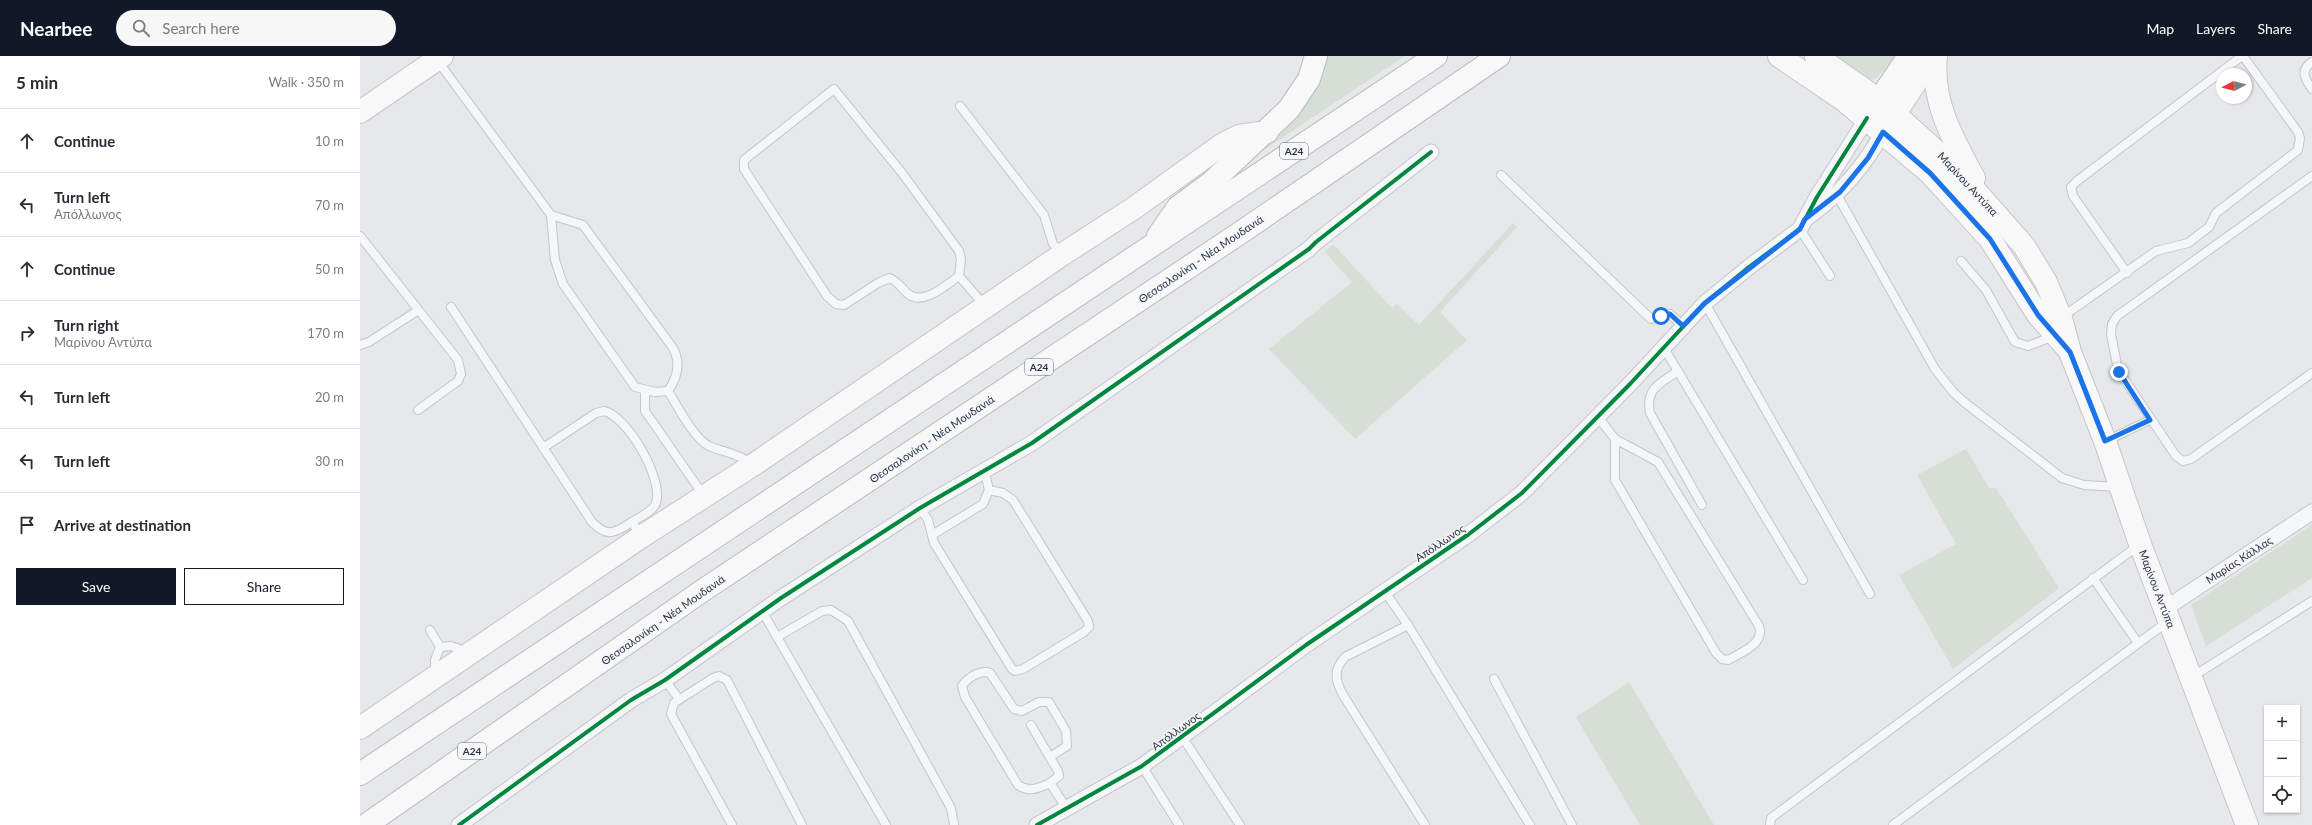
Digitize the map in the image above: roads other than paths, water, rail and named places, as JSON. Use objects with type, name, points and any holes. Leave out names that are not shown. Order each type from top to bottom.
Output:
[{"type":"main road","points":[[1152,245],[1178,207],[1212,182],[1267,132],[1289,109],[1309,79],[1316,56]]},
{"type":"main road","name":"Α24","points":[[360,774],[1436,56]]},
{"type":"main road","name":"Θεσσαλονίκη - Νέα Μουδανιά","points":[[366,825],[702,591],[1243,231],[1499,56]]},
{"type":"main road","name":"Μαρίνου Αντύπα","points":[[1779,56],[1875,125],[1930,173],[1990,239],[2038,315],[2058,327]]},
{"type":"main road","name":"Μαρίνου Αντύπα","points":[[1816,56],[1887,107],[1958,170],[1987,202],[2034,262],[2046,282],[2058,327],[2070,352],[2105,441],[2119,487],[2140,544],[2168,614],[2247,825]]},
{"type":"main road","points":[[1887,107],[1909,56]]},
{"type":"main road","points":[[1875,125],[1887,107],[1935,56]]},
{"type":"main road","points":[[1935,56],[1935,75],[1939,104],[1951,134],[1987,202]]},
{"type":"main road","points":[[360,112],[439,58]]},
{"type":"main road","points":[[360,728],[470,653],[636,529],[705,497],[1063,254],[1134,208],[1223,144],[1239,136],[1267,132]]},
{"type":"street","name":"Απόλλωνος","points":[[1037,825],[1142,766],[1182,738],[1306,645],[1469,534],[1522,493],[1598,417],[1705,303],[1837,195],[1868,158],[1875,125]]},
{"type":"street","points":[[1803,224],[1875,125]]},
{"type":"street","points":[[459,825],[631,700],[665,680],[762,611],[920,508],[1032,443],[1309,250],[1316,242],[1430,152]]},
{"type":"street","name":"Μαρίας Κάλλας","points":[[2168,614],[2312,512]]},
{"type":"lane","points":[[1961,261],[1986,290],[2015,342],[2028,346],[2058,327],[2156,251],[2188,243],[2209,227],[2216,213],[2298,150],[2300,138],[2298,132],[2242,56],[2071,187],[2073,196],[2127,273]]},
{"type":"lane","points":[[439,58],[551,215],[556,260],[563,284],[635,387],[645,391],[668,391]]},
{"type":"lane","points":[[2312,62],[2304,68],[2304,77],[2312,89]]},
{"type":"lane","points":[[959,276],[922,299],[914,297],[899,284],[888,278],[844,305],[836,304],[827,296],[747,175],[744,160],[834,89],[950,237],[959,251],[961,259],[959,276],[986,307]]},
{"type":"lane","points":[[960,106],[1044,215],[1053,244],[1063,254]]},
{"type":"lane","points":[[1501,175],[1651,319],[1670,314],[1683,326]]},
{"type":"lane","points":[[2312,176],[2123,311],[2114,320],[2111,334],[2117,368],[2150,420],[2179,460],[2187,461],[2312,373]]},
{"type":"lane","points":[[1837,195],[1935,369],[1953,392],[2062,478],[2084,485],[2119,487]]},
{"type":"lane","points":[[551,215],[583,225],[674,348],[678,365],[674,382],[668,391]]},
{"type":"lane","points":[[1803,224],[1830,276]]},
{"type":"lane","points":[[360,236],[417,311],[458,360],[461,374],[458,380],[443,393],[418,410]]},
{"type":"lane","points":[[1705,303],[1870,594]]},
{"type":"lane","points":[[451,307],[543,448],[600,530],[606,533],[636,529],[652,509],[657,498],[652,469],[617,416],[604,411],[596,413],[543,448]]},
{"type":"lane","points":[[360,345],[369,342],[417,311]]},
{"type":"lane","points":[[1664,348],[1803,580]]},
{"type":"lane","points":[[1678,371],[1654,388],[1649,395],[1649,408],[1702,505]]},
{"type":"lane","points":[[645,391],[645,411],[705,497]]},
{"type":"lane","points":[[668,391],[700,439],[708,445],[740,455],[753,465]]},
{"type":"lane","points":[[1598,417],[1615,439],[1658,462],[1759,626],[1762,634],[1759,641],[1728,660],[1722,659],[1716,653],[1615,480],[1615,439]]},
{"type":"lane","points":[[2105,441],[2150,420]]},
{"type":"lane","points":[[932,535],[983,504],[989,490],[984,470]]},
{"type":"lane","points":[[920,508],[928,520],[934,543],[1012,669],[1015,671],[1023,669],[1084,632],[1089,627],[1088,621],[1013,500],[1003,493],[989,490]]},
{"type":"lane","points":[[1770,825],[1771,818],[2140,544]]},
{"type":"lane","points":[[2094,578],[2138,643]]},
{"type":"lane","points":[[1385,592],[1408,625],[1530,825]]},
{"type":"lane","points":[[2191,677],[2312,601]]},
{"type":"lane","points":[[777,637],[822,611],[831,610],[848,621],[951,808],[954,825]]},
{"type":"lane","points":[[762,611],[886,825]]},
{"type":"lane","points":[[1893,825],[2138,643],[2168,614]]},
{"type":"lane","points":[[1408,625],[1345,656],[1339,663],[1335,672],[1337,683],[1343,695],[1425,825]]},
{"type":"lane","points":[[430,630],[440,647]]},
{"type":"lane","points":[[440,647],[451,646],[470,653]]},
{"type":"lane","points":[[436,677],[435,660],[440,647]]},
{"type":"lane","points":[[1031,726],[1059,774],[1050,783],[1033,790],[1027,790],[1018,785],[964,697],[962,686],[965,682],[982,671],[986,671],[990,672],[1014,709],[1022,711],[1039,702],[1049,702],[1067,738],[1067,746],[1050,757]]},
{"type":"lane","points":[[732,825],[672,720],[672,707],[679,699],[713,678],[719,676],[727,680],[802,825]]},
{"type":"lane","points":[[1494,679],[1572,825]]},
{"type":"lane","points":[[665,680],[679,699]]},
{"type":"lane","points":[[1182,738],[1240,825]]},
{"type":"lane","points":[[1142,766],[1179,825]]},
{"type":"lane","points":[[1050,783],[1067,809]]}]
